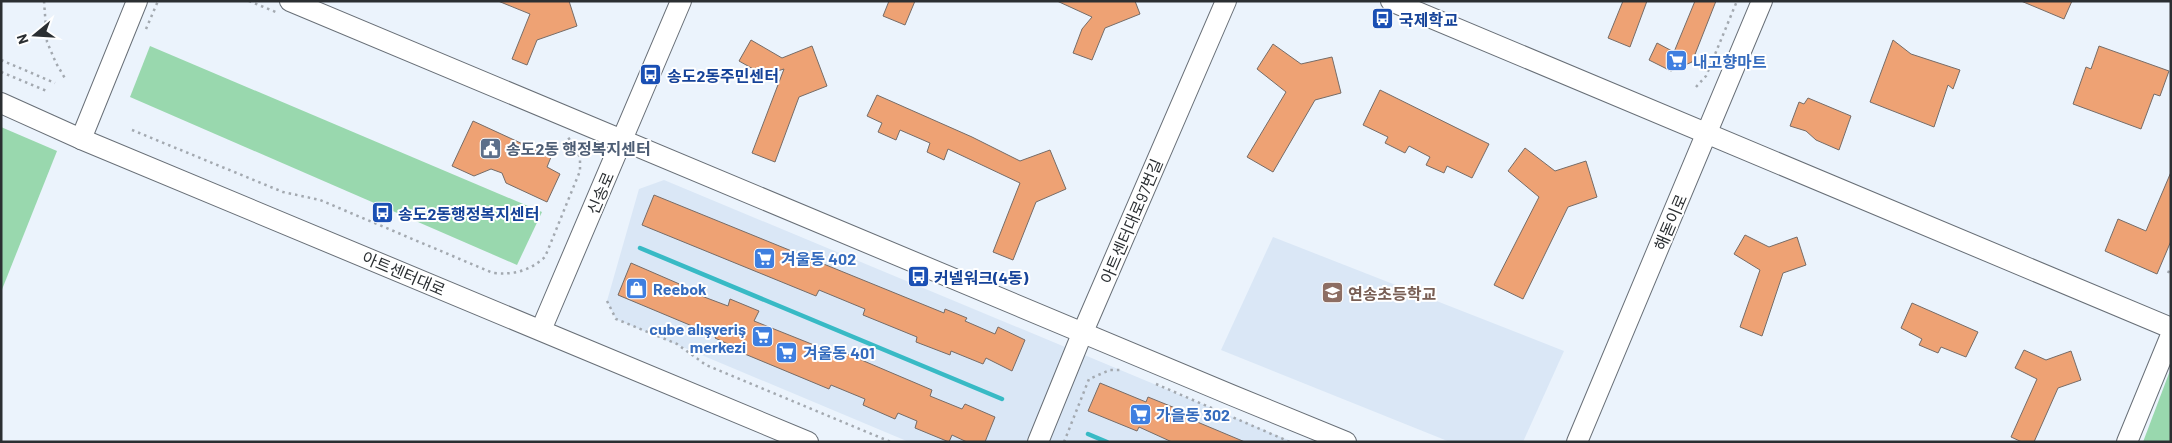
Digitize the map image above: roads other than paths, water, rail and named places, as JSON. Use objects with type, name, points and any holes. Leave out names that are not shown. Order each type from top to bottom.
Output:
[{"type":"street","points":[[81,139],[137,1]]},
{"type":"street","name":"신송로","points":[[541,330],[681,1]]},
{"type":"street","name":"아트센터대로97번길","points":[[1038,442],[1082,334],[1226,1]]},
{"type":"street","points":[[1391,1],[2171,328]]},
{"type":"street","name":"해돋이로","points":[[1577,442],[1762,1]]},
{"type":"street","points":[[288,9],[623,139],[1082,334],[1346,442]]},
{"type":"street","name":"아트센터대로","points":[[1,103],[81,139],[808,442]]},
{"type":"street","points":[[2127,442],[2171,335]]},
{"type":"waterway","points":[[640,248],[1002,399]]},
{"type":"waterway","points":[[1088,434],[1107,442]]},
{"type":"place","name":"국제학교","points":[[1383,19]]},
{"type":"place","name":"내고향마트","points":[[1677,61]]},
{"type":"place","name":"송도2동주민센터","points":[[651,75]]},
{"type":"place","name":"송도2동 행정복지센터","points":[[490,148]]},
{"type":"place","name":"송도2동행정복지센터","points":[[382,213]]},
{"type":"place","name":"겨울동 402","points":[[765,258]]},
{"type":"place","name":"커넬워크(4동)","points":[[918,277]]},
{"type":"place","name":"Reebok","points":[[637,288]]},
{"type":"place","name":"연송초등학교","points":[[1332,293]]},
{"type":"place","name":"cube alışveriş merkezi","points":[[762,337]]},
{"type":"place","name":"겨울동 401","points":[[787,352]]},
{"type":"place","name":"가을동 302","points":[[1140,414]]}]
